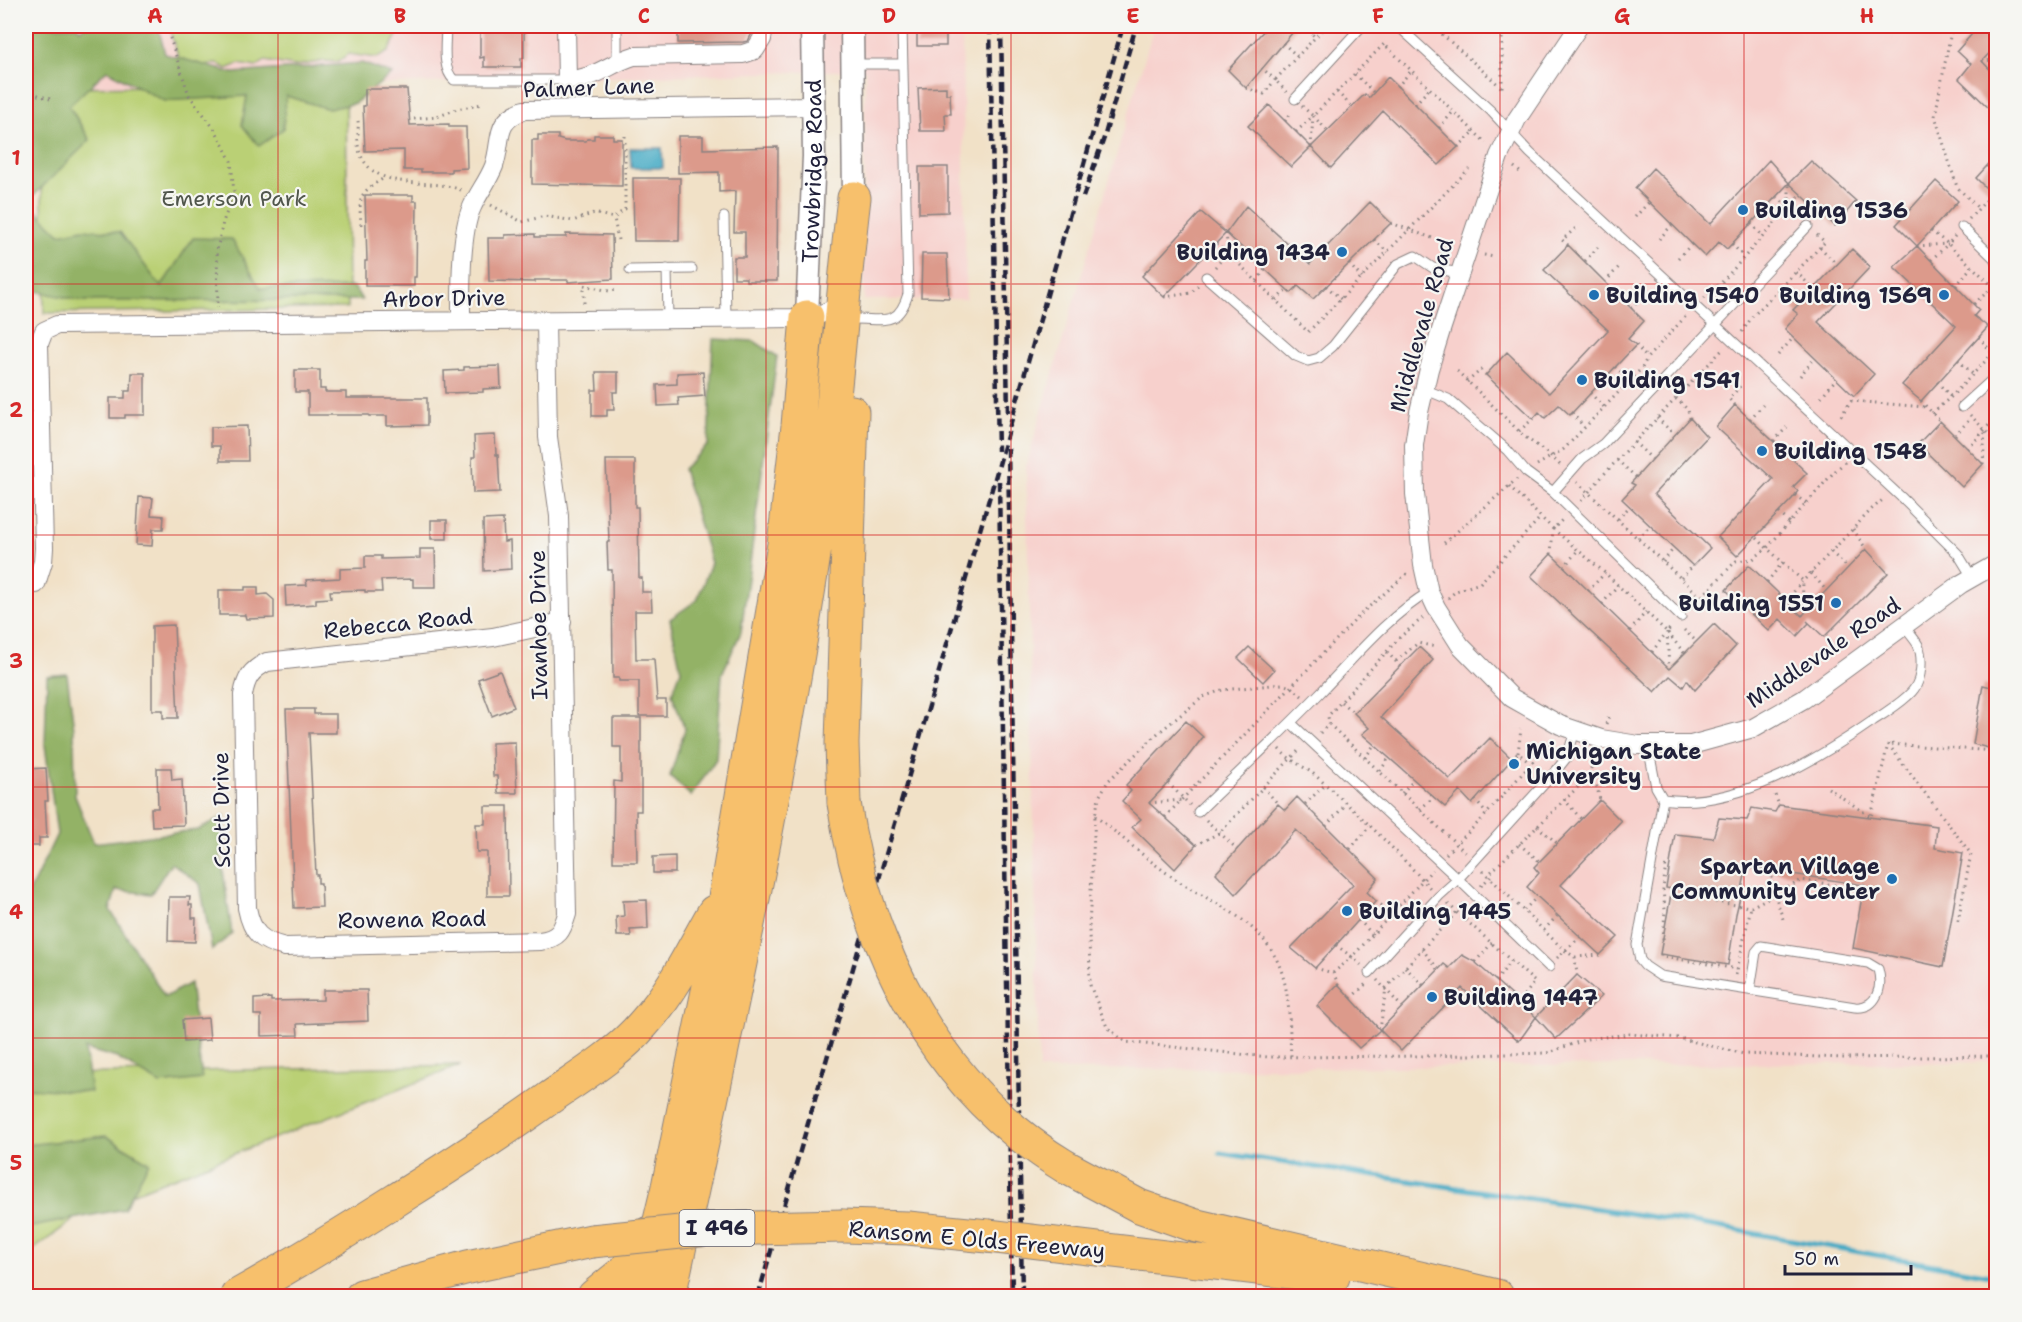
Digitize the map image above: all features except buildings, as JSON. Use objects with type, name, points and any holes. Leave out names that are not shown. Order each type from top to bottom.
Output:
[{"type":"highway","points":[[854,198],[848,311],[842,744],[844,802],[854,857],[868,909],[886,956],[920,1020],[951,1063],[993,1110],[1040,1150],[1066,1167],[1139,1206],[1193,1225],[1497,1296]]},
{"type":"highway","points":[[642,1296],[668,1187],[781,757],[819,524],[848,311]]},
{"type":"highway","points":[[669,1296],[729,955],[725,892],[785,535],[797,438],[807,317]]},
{"type":"highway","points":[[237,1296],[303,1259],[468,1155],[513,1125],[628,1040],[669,992],[725,892]]},
{"type":"highway","points":[[594,1296],[626,1270],[650,1232],[668,1187]]},
{"type":"highway","name":"Ransom E Olds Freeway","points":[[362,1296],[468,1267],[592,1241],[710,1229],[843,1226],[908,1228],[988,1236],[1489,1296]]},
{"type":"street","points":[[566,26],[567,81],[590,77],[617,61],[634,56],[743,54],[755,50],[762,39],[764,26]]},
{"type":"street","name":"Trowbridge Road","points":[[807,317],[814,156],[812,26]]},
{"type":"street","points":[[844,26],[852,94]]},
{"type":"street","name":"Trowbridge Road","points":[[852,26],[854,198]]},
{"type":"street","name":"Middlevale Road","points":[[1579,26],[1510,133],[1499,156],[1459,273],[1424,389],[1414,445],[1415,494],[1423,565],[1433,599],[1460,645],[1512,698],[1567,728],[1601,739],[1648,746],[1690,745],[1753,728],[1804,699],[1972,577],[1996,564]]},
{"type":"street","name":"Palmer Lane","points":[[461,321],[461,280],[471,208],[487,184],[495,163],[502,128],[510,115],[524,110],[814,106]]},
{"type":"street","name":"Arbor Drive","points":[[36,584],[43,562],[44,548],[39,344],[44,331],[57,326],[807,317],[826,312],[848,311]]},
{"type":"street","name":"Ivanhoe Drive","points":[[546,321],[548,437],[559,516],[562,622],[567,914],[563,929]]},
{"type":"street","name":"Rebecca Road","points":[[245,680],[254,668],[267,662],[493,637],[562,622]]},
{"type":"street","name":"Scott Drive","points":[[245,680],[243,695],[247,908],[250,923],[260,937]]},
{"type":"street","name":"Rowena Road","points":[[260,937],[271,944],[285,947],[540,941],[552,939],[563,929]]},
{"type":"lane","points":[[446,26],[446,66],[448,74],[454,80],[567,81]]},
{"type":"lane","points":[[617,26],[617,61]]},
{"type":"lane","points":[[848,311],[888,319],[897,316],[904,307],[908,294],[902,26]]},
{"type":"lane","points":[[1295,99],[1362,26]]},
{"type":"lane","points":[[1398,26],[1901,497],[1958,554],[1972,577]]},
{"type":"lane","points":[[852,64],[903,64]]},
{"type":"lane","points":[[724,217],[726,318]]},
{"type":"lane","points":[[1552,492],[1582,459],[1603,444],[1808,226]]},
{"type":"lane","points":[[1962,227],[1996,260]]},
{"type":"lane","points":[[1206,277],[1296,356],[1308,361],[1319,358],[1333,346],[1398,264],[1415,256],[1433,268],[1459,273]]},
{"type":"lane","points":[[667,269],[668,319]]},
{"type":"lane","points":[[630,270],[692,269]]},
{"type":"lane","points":[[1962,407],[1996,376]]},
{"type":"lane","points":[[1424,389],[1448,399],[1507,450],[1526,472],[1552,492],[1679,620]]},
{"type":"lane","points":[[1198,812],[1291,723],[1391,620],[1409,604],[1433,599]]},
{"type":"lane","points":[[1663,799],[1682,802],[1728,795],[1774,779],[1833,749],[1886,712],[1914,690],[1922,670],[1918,646],[1904,626]]},
{"type":"lane","points":[[1291,723],[1549,967]]},
{"type":"lane","points":[[1372,975],[1439,896],[1458,879],[1567,757],[1567,728]]},
{"type":"lane","points":[[1648,746],[1656,786],[1663,799],[1637,945],[1638,955],[1645,966],[1660,976],[1862,1008],[1874,1002],[1878,995],[1880,975],[1878,969],[1868,963],[1761,946],[1755,952],[1750,990]]},
{"type":"path","points":[[169,26],[169,35],[189,95],[216,131],[231,161],[234,193],[223,222],[217,250],[218,325]]},
{"type":"path","points":[[1304,26],[1315,37]]},
{"type":"path","points":[[1246,88],[1264,94],[1326,26]]},
{"type":"path","points":[[1433,26],[1502,88],[1502,26]]},
{"type":"path","points":[[1952,26],[1935,116],[1957,187],[1978,208],[1992,194]]},
{"type":"path","points":[[1283,43],[1297,56]]},
{"type":"path","points":[[1296,132],[1384,44],[1480,138]]},
{"type":"path","points":[[1982,61],[1996,60]]},
{"type":"path","points":[[1262,68],[1328,131]]},
{"type":"path","points":[[1397,87],[1411,71]]},
{"type":"path","points":[[1354,74],[1374,93]]},
{"type":"path","points":[[1415,104],[1429,89]]},
{"type":"path","points":[[26,91],[50,99]]},
{"type":"path","points":[[1337,92],[1352,107]]},
{"type":"path","points":[[414,119],[437,117],[457,108],[482,104]]},
{"type":"path","points":[[1438,128],[1453,112]]},
{"type":"path","points":[[1311,147],[1313,116]]},
{"type":"path","points":[[1458,147],[1474,132]]},
{"type":"path","points":[[618,240],[614,218],[625,209],[625,136],[628,136]]},
{"type":"path","points":[[1216,244],[1308,332],[1469,169]]},
{"type":"path","points":[[360,225],[362,194],[384,178]]},
{"type":"path","points":[[1789,183],[1789,207]]},
{"type":"path","points":[[1444,543],[1526,472],[1564,449],[1642,368],[1647,358],[1696,305],[1721,283],[1801,194]]},
{"type":"path","points":[[1777,196],[1789,207]]},
{"type":"path","points":[[1635,217],[1650,201]]},
{"type":"path","points":[[1391,223],[1442,242]]},
{"type":"path","points":[[1659,239],[1673,224]]},
{"type":"path","points":[[1751,224],[1763,236]]},
{"type":"path","points":[[1568,245],[1562,240],[1577,227]]},
{"type":"path","points":[[1931,231],[1948,244]]},
{"type":"path","points":[[1226,234],[1228,253]]},
{"type":"path","points":[[1374,240],[1388,252]]},
{"type":"path","points":[[1551,554],[1553,529],[1825,242]]},
{"type":"path","points":[[1678,258],[1693,243]]},
{"type":"path","points":[[1164,297],[1191,293],[1238,244]]},
{"type":"path","points":[[1732,244],[1744,257]]},
{"type":"path","points":[[1917,246],[1948,244]]},
{"type":"path","points":[[1931,260],[1948,244]]},
{"type":"path","points":[[1584,261],[1598,247]]},
{"type":"path","points":[[1820,247],[1837,265]]},
{"type":"path","points":[[1349,264],[1362,278]]},
{"type":"path","points":[[1956,285],[1972,266]]},
{"type":"path","points":[[1605,282],[1619,267]]},
{"type":"path","points":[[1257,281],[1265,269]]},
{"type":"path","points":[[1796,272],[1814,289]]},
{"type":"path","points":[[585,320],[584,285],[609,291],[619,290]]},
{"type":"path","points":[[1326,286],[1341,299]]},
{"type":"path","points":[[1974,304],[1994,286]]},
{"type":"path","points":[[1276,300],[1287,289]]},
{"type":"path","points":[[1779,290],[1799,305]]},
{"type":"path","points":[[1630,308],[1646,292]]},
{"type":"path","points":[[1778,355],[1794,337]]},
{"type":"path","points":[[1979,337],[1993,354]]},
{"type":"path","points":[[1636,345],[1647,358]]},
{"type":"path","points":[[1932,413],[1951,397],[1996,350]]},
{"type":"path","points":[[1800,376],[1815,358]]},
{"type":"path","points":[[1958,360],[1973,374]]},
{"type":"path","points":[[1615,367],[1630,380]]},
{"type":"path","points":[[1467,382],[1481,370],[1486,375]]},
{"type":"path","points":[[1821,397],[1836,379]]},
{"type":"path","points":[[1937,382],[1951,397]]},
{"type":"path","points":[[1735,405],[1729,399],[1742,384]]},
{"type":"path","points":[[1590,393],[1604,407]]},
{"type":"path","points":[[1841,416],[1854,396]]},
{"type":"path","points":[[1676,398],[1688,410],[1690,418]]},
{"type":"path","points":[[1851,401],[1926,406]]},
{"type":"path","points":[[1921,401],[1940,421]]},
{"type":"path","points":[[1750,419],[1763,405]]},
{"type":"path","points":[[1572,412],[1584,427]]},
{"type":"path","points":[[1954,435],[1972,417]]},
{"type":"path","points":[[1968,449],[1996,417]]},
{"type":"path","points":[[1519,431],[1533,418]]},
{"type":"path","points":[[1657,418],[1675,435]]},
{"type":"path","points":[[1774,441],[1786,427]]},
{"type":"path","points":[[1985,429],[1996,441]]},
{"type":"path","points":[[1983,464],[1985,429]]},
{"type":"path","points":[[1634,442],[1652,459]]},
{"type":"path","points":[[1793,460],[1806,445]]},
{"type":"path","points":[[1652,652],[1666,632],[1736,561],[1753,559],[1767,548],[1834,472],[1849,459]]},
{"type":"path","points":[[1617,460],[1636,477]]},
{"type":"path","points":[[1509,486],[1540,518],[1618,585],[1685,654]]},
{"type":"path","points":[[1795,495],[1807,504]]},
{"type":"path","points":[[1786,601],[1853,528],[1889,496]]},
{"type":"path","points":[[1618,519],[1629,506]]},
{"type":"path","points":[[1779,513],[1790,523]]},
{"type":"path","points":[[1540,518],[1480,582],[1433,599],[1328,716],[1329,724],[1456,843],[1564,950],[1575,957],[1600,955]]},
{"type":"path","points":[[1638,538],[1650,526]]},
{"type":"path","points":[[1853,528],[1866,549]]},
{"type":"path","points":[[1756,537],[1803,581],[1802,616]]},
{"type":"path","points":[[1663,562],[1674,548]]},
{"type":"path","points":[[1564,567],[1578,550]]},
{"type":"path","points":[[1831,552],[1848,568]]},
{"type":"path","points":[[1767,582],[1783,562]]},
{"type":"path","points":[[1165,818],[1364,611],[1411,570],[1423,565]]},
{"type":"path","points":[[1681,578],[1693,566]]},
{"type":"path","points":[[1588,591],[1605,573]]},
{"type":"path","points":[[1810,573],[1826,590]]},
{"type":"path","points":[[1602,604],[1618,585]]},
{"type":"path","points":[[1630,631],[1646,612]]},
{"type":"path","points":[[1679,620],[1697,642]]},
{"type":"path","points":[[1666,632],[1669,669]]},
{"type":"path","points":[[1396,661],[1418,643],[1436,647]]},
{"type":"path","points":[[1387,652],[1400,666]]},
{"type":"path","points":[[1310,703],[1291,687],[1281,684],[1222,690],[1203,697],[1158,733],[1108,781],[1099,797],[1095,816],[1089,927],[1090,985],[1107,1027],[1125,1041],[1268,1057],[1291,1057],[1547,1053],[1587,1039],[1630,1034],[1679,1038],[1744,1054],[1842,1058],[1996,1056]]},
{"type":"path","points":[[1341,702],[1354,713]]},
{"type":"path","points":[[1380,1030],[1386,988],[1490,877],[1491,872],[1587,778],[1594,764],[1609,716]]},
{"type":"path","points":[[1196,845],[1219,833],[1288,759],[1329,724]]},
{"type":"path","points":[[1333,973],[1352,957],[1422,879],[1487,814],[1530,763],[1567,728]]},
{"type":"path","points":[[1512,759],[1518,753],[1521,729]]},
{"type":"path","points":[[1888,744],[1996,751]]},
{"type":"path","points":[[1828,788],[1871,817],[1888,744]]},
{"type":"path","points":[[1888,744],[1971,854],[1958,921]]},
{"type":"path","points":[[1365,758],[1374,745]]},
{"type":"path","points":[[1275,746],[1288,759],[1314,775],[1346,804],[1439,896],[1535,982],[1519,1002]]},
{"type":"path","points":[[1518,753],[1530,763]]},
{"type":"path","points":[[1380,771],[1389,758]]},
{"type":"path","points":[[1587,778],[1597,787],[1599,800]]},
{"type":"path","points":[[1402,793],[1414,780]]},
{"type":"path","points":[[1168,783],[1237,849]]},
{"type":"path","points":[[1305,804],[1325,785]]},
{"type":"path","points":[[1263,787],[1278,804]]},
{"type":"path","points":[[1775,795],[1779,804]]},
{"type":"path","points":[[1419,809],[1434,797]]},
{"type":"path","points":[[1564,799],[1581,819]]},
{"type":"path","points":[[1149,803],[1184,800]]},
{"type":"path","points":[[1475,800],[1487,814]]},
{"type":"path","points":[[1326,826],[1346,804]]},
{"type":"path","points":[[1095,816],[1174,878],[1238,915],[1257,933],[1273,953],[1284,983],[1291,1057]]},
{"type":"path","points":[[1350,849],[1370,826]]},
{"type":"path","points":[[1537,826],[1557,843]]},
{"type":"path","points":[[1519,844],[1539,861]]},
{"type":"path","points":[[1663,939],[1665,910],[1663,890],[1667,856]]},
{"type":"path","points":[[1771,871],[1775,895],[1783,919]]},
{"type":"path","points":[[1715,902],[1751,907],[1802,880],[1879,892]]},
{"type":"path","points":[[1524,910],[1537,897]]},
{"type":"path","points":[[1376,901],[1392,914]]},
{"type":"path","points":[[1734,987],[1751,907]]},
{"type":"path","points":[[1544,930],[1557,916]]},
{"type":"path","points":[[1359,920],[1373,935]]},
{"type":"path","points":[[1564,950],[1580,937]]},
{"type":"path","points":[[1475,962],[1492,943]]},
{"type":"path","points":[[1336,945],[1352,957]]},
{"type":"path","points":[[1422,948],[1438,969]]},
{"type":"path","points":[[1661,954],[1661,956],[1737,969]]},
{"type":"path","points":[[1575,957],[1577,975]]},
{"type":"path","points":[[1496,981],[1511,961]]},
{"type":"path","points":[[1405,967],[1423,985]]},
{"type":"path","points":[[1315,968],[1333,973]]},
{"type":"path","points":[[1333,973],[1338,984]]},
{"type":"path","points":[[1351,998],[1372,975]]},
{"type":"shaded area","points":[[40,26],[962,26],[966,299],[864,300],[865,70],[346,85],[40,87]]},
{"type":"shaded area","name":"Michigan State University","points":[[1154,26],[1996,26],[1996,1062],[1039,1070],[1026,466]]},
{"type":"green space","points":[[34,26],[77,26],[80,29],[85,26],[158,26],[165,54],[233,73],[362,63],[392,74],[355,103],[329,109],[286,96],[283,129],[259,146],[242,125],[247,96],[164,101],[107,70],[69,106],[90,140],[27,202],[60,234],[83,229],[120,232],[161,287],[193,238],[232,239],[260,288],[354,287],[362,300],[82,301],[26,289],[26,31]]},
{"type":"green space","points":[[171,26],[402,26],[388,52],[377,58],[348,54],[338,62],[325,61],[295,66],[265,61],[256,67],[239,64],[227,69],[218,64],[181,66],[171,34]]},
{"type":"green space","name":"Emerson Park","points":[[346,85],[348,308],[44,313],[40,87]]},
{"type":"green space","points":[[713,339],[754,341],[777,356],[741,632],[722,674],[716,759],[691,796],[670,776],[685,729],[672,694],[681,670],[670,619],[697,600],[711,563],[683,469],[708,445]]},
{"type":"green space","points":[[67,674],[74,729],[75,796],[94,843],[198,830],[224,816],[221,856],[232,934],[212,950],[200,884],[171,863],[151,894],[116,890],[110,910],[165,997],[190,983],[202,1079],[160,1084],[117,1058],[85,1049],[91,1092],[26,1088],[26,899],[57,834],[45,745],[47,676]]},
{"type":"green space","points":[[461,1065],[83,1213],[26,1255],[26,1075]]},
{"type":"green space","points":[[106,1136],[149,1162],[124,1209],[26,1228],[26,1145]]},
{"type":"water","points":[[630,148],[662,148],[663,168],[631,168]]},
{"type":"waterway","points":[[1220,1153],[1695,1223],[1996,1276]]},
{"type":"railway","points":[[990,26],[998,451]]},
{"type":"railway","points":[[1001,26],[1008,415]]},
{"type":"railway","points":[[758,1296],[998,468],[1123,26]]},
{"type":"railway","points":[[1083,197],[1104,138],[1136,26]]},
{"type":"railway","points":[[1008,448],[1022,1296]]},
{"type":"railway","points":[[999,481],[1012,1296]]},
{"type":"place","name":"Building 1536","points":[[1743,210]]},
{"type":"place","name":"Building 1434","points":[[1342,252]]},
{"type":"place","name":"Building 1540","points":[[1594,295]]},
{"type":"place","name":"Building 1569","points":[[1944,295]]},
{"type":"place","name":"Building 1541","points":[[1582,380]]},
{"type":"place","name":"Building 1548","points":[[1762,451]]},
{"type":"place","name":"Building 1551","points":[[1836,603]]},
{"type":"place","name":"Michigan State University","points":[[1514,764]]},
{"type":"place","name":"Spartan Village Community Center","points":[[1892,879]]},
{"type":"place","name":"Building 1445","points":[[1347,911]]},
{"type":"place","name":"Building 1447","points":[[1432,997]]}]
